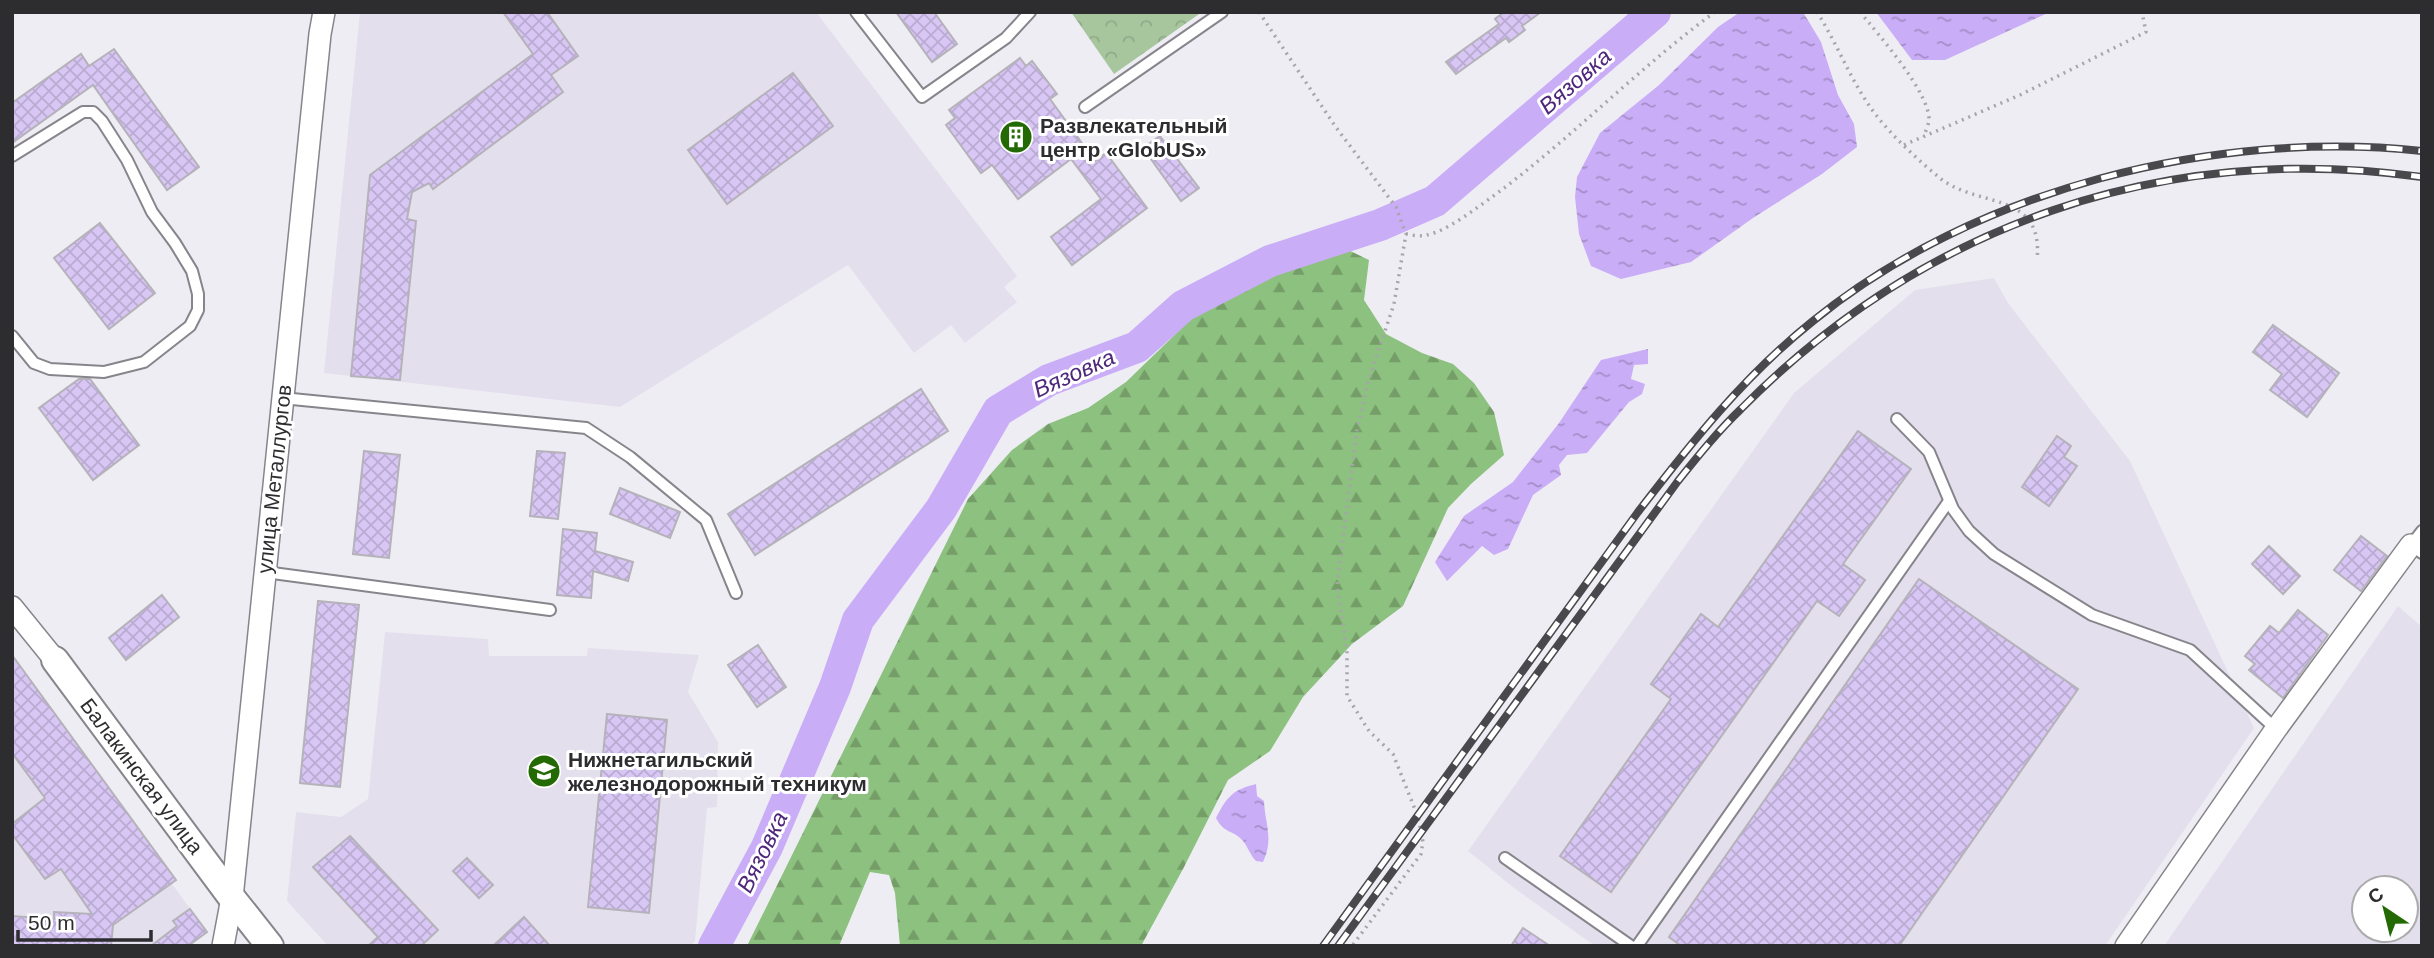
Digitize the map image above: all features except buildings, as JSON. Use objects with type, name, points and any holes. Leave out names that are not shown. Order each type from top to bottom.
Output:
[{"type":"street","name":"улица Металлургов","points":[[223,946],[232,898],[324,12]]},
{"type":"street","points":[[2126,946],[2276,729],[2418,543]]},
{"type":"street","name":"Балакинская улица","points":[[12,607],[55,660],[270,946]]},
{"type":"lane","points":[[856,12],[922,97],[1006,38],[1030,12]]},
{"type":"lane","points":[[1085,107],[1222,12]]},
{"type":"lane","points":[[12,156],[83,112],[93,112],[102,121],[127,160],[152,212],[192,271],[198,294],[198,310],[190,326],[144,362],[104,372],[50,369],[34,363],[12,336]]},
{"type":"lane","points":[[282,398],[586,428],[630,457],[706,520],[736,593]]},
{"type":"lane","points":[[1896,419],[1929,452],[1950,501],[1969,531],[1994,554],[2092,615],[2190,650],[2276,729]]},
{"type":"lane","points":[[1637,946],[1950,501]]},
{"type":"lane","points":[[265,572],[550,610]]},
{"type":"lane","points":[[1505,858],[1631,946]]},
{"type":"path","points":[[1259,12],[1335,126],[1396,207],[1406,234],[1394,304],[1368,382],[1357,430],[1336,586],[1346,650],[1347,696],[1369,731],[1393,754],[1418,817],[1423,842],[1420,854],[1352,946]]},
{"type":"path","points":[[1406,234],[1427,236],[1463,218],[1558,146],[1638,75],[1716,12]]},
{"type":"path","points":[[1817,12],[1875,114],[1942,179],[1979,197],[2007,203],[2028,219],[2038,240],[2037,260]]},
{"type":"path","points":[[1860,12],[1903,66],[1926,107],[1929,120],[1924,137]]},
{"type":"path","points":[[1904,145],[2020,95],[2146,32],[2142,12]]},
{"type":"shaded area","points":[[360,12],[816,12],[1017,276],[1004,287],[1017,302],[965,343],[951,325],[914,353],[848,265],[620,407],[324,373]]},
{"type":"shaded area","points":[[1994,278],[2008,303],[2130,461],[2254,728],[2105,946],[1595,946],[1468,851],[1794,393],[1915,290]]},
{"type":"shaded area","points":[[2398,606],[2422,627],[2422,946],[2164,946]]},
{"type":"shaded area","name":"Нижнетагильский железнодорожный техникум","points":[[385,632],[488,639],[489,656],[587,656],[588,648],[699,655],[688,692],[718,742],[717,807],[707,808],[695,941],[690,946],[328,946],[287,901],[296,812],[341,817],[368,799]]},
{"type":"shaded area","points":[[12,655],[176,880],[172,884],[207,932],[188,946],[12,946]]},
{"type":"green space","points":[[1071,12],[1202,12],[1114,74]]},
{"type":"green space","points":[[1344,248],[1369,260],[1364,300],[1386,334],[1422,353],[1453,364],[1474,383],[1494,412],[1504,455],[1448,508],[1403,606],[1352,644],[1303,697],[1270,751],[1228,780],[1141,946],[900,946],[895,893],[889,875],[870,872],[839,946],[747,946],[968,499],[1012,450],[1048,424],[1088,408],[1126,382],[1218,293],[1271,276],[1320,254]]},
{"type":"water","points":[[1740,12],[1803,12],[1821,42],[1838,95],[1854,124],[1857,147],[1822,174],[1691,262],[1621,279],[1591,266],[1579,234],[1575,197],[1577,177],[1600,133],[1659,85],[1718,27]]},
{"type":"water","points":[[1876,12],[2050,12],[1945,60],[1912,60]]},
{"type":"water","points":[[1648,349],[1648,364],[1634,365],[1631,379],[1645,384],[1642,394],[1629,402],[1587,453],[1567,455],[1559,465],[1561,475],[1533,495],[1508,549],[1494,555],[1482,546],[1447,581],[1435,562],[1464,516],[1513,482],[1559,423],[1601,360]]},
{"type":"water","points":[[1256,784],[1257,796],[1264,801],[1268,832],[1268,846],[1263,862],[1256,861],[1243,841],[1226,830],[1216,818],[1231,795]]},
{"type":"waterway","name":"Вязовка","points":[[714,946],[767,847],[835,687],[858,620],[941,509],[998,411],[1049,380],[1137,347],[1183,306],[1270,261],[1380,225],[1435,201],[1655,12]]},
{"type":"railway","points":[[1323,946],[1658,486],[1741,387],[1813,321],[1877,275],[1947,236],[2022,203],[2101,178],[2181,160],[2262,150],[2343,147],[2422,151]]},
{"type":"railway","points":[[1338,946],[1701,453],[1741,409],[1812,344],[1888,290],[1969,245],[2053,210],[2141,186],[2232,172],[2326,169],[2422,177]]},
{"type":"place","name":"Развлекательный центр «GlobUS»","points":[[1016,137]]},
{"type":"place","name":"Нижнетагильский железнодорожный техникум","points":[[544,771]]}]
